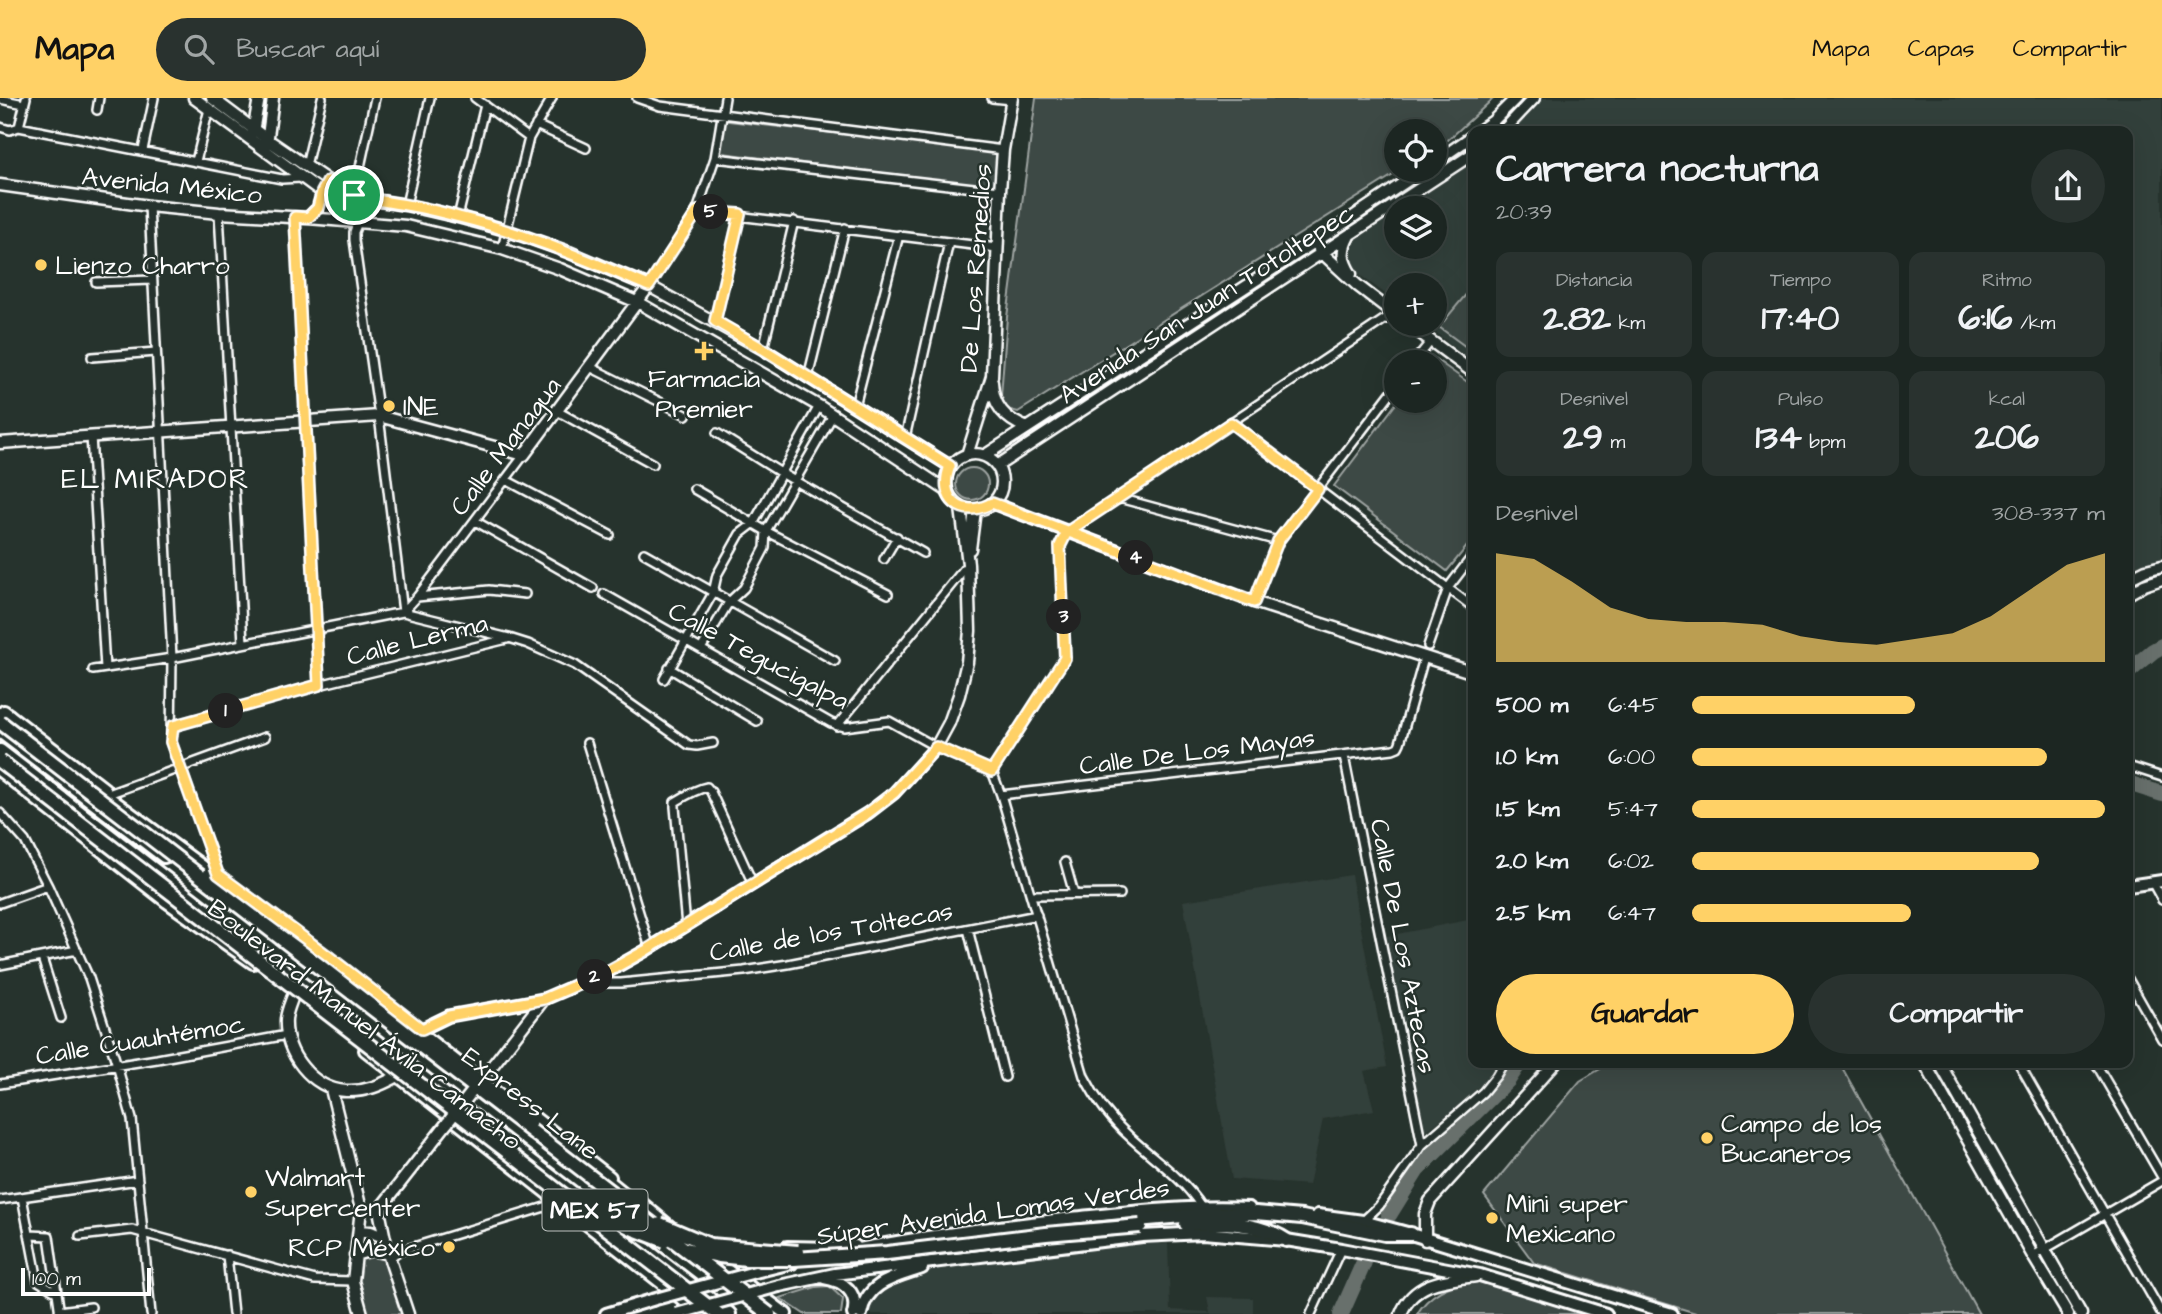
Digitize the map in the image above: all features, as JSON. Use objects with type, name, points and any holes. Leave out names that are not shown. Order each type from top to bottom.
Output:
[{"type":"highway","points":[[2,715],[295,936],[778,1314]]},
{"type":"highway","name":"Express Lane","points":[[2,715],[767,1314]]},
{"type":"highway","name":"Boulevard Manuel Ávila Camacho","points":[[0,731],[655,1233],[767,1314]]},
{"type":"highway","name":"Boulevard Manuel Ávila Camacho","points":[[0,751],[729,1314]]},
{"type":"highway","points":[[0,762],[564,1201],[718,1314]]},
{"type":"highway","points":[[48,809],[76,810]]},
{"type":"highway","points":[[327,955],[360,1006]]},
{"type":"highway","points":[[270,959],[282,985]]},
{"type":"highway","points":[[564,1201],[683,1248],[747,1259],[887,1253],[1205,1214],[1256,1213],[1302,1217],[1385,1234],[1411,1234]]},
{"type":"highway","points":[[664,1224],[710,1245],[819,1253],[1139,1223],[1245,1225],[1274,1232],[1286,1240]]},
{"type":"main road","points":[[194,98],[358,221]]},
{"type":"main road","points":[[212,98],[306,166],[354,195],[506,230],[569,252],[649,286],[763,349],[950,466]]},
{"type":"main road","points":[[252,141],[259,98]]},
{"type":"main road","points":[[266,152],[273,98]]},
{"type":"main road","points":[[1486,126],[1516,98]]},
{"type":"main road","points":[[1508,126],[1534,98]]},
{"type":"main road","name":"De Los Remedios","points":[[975,455],[973,439],[992,376],[1000,191],[1003,150],[1012,99]]},
{"type":"main road","points":[[1447,154],[1468,139]]},
{"type":"main road","name":"Avenida San Juan Totoltepec","points":[[997,466],[1468,157]]},
{"type":"main road","points":[[308,218],[318,208],[328,181]]},
{"type":"main road","name":"Avenida San Juan Totoltepec","points":[[975,455],[1027,428],[1405,182]]},
{"type":"main road","name":"Avenida México","points":[[0,185],[149,206],[406,226],[502,249],[560,269],[639,303],[819,406],[946,490]]},
{"type":"main road","points":[[1350,233],[1343,247],[1343,258],[1359,286]]},
{"type":"main road","points":[[1312,244],[1384,305]]},
{"type":"main road","name":"Calle Managua","points":[[524,455],[649,286]]},
{"type":"main road","points":[[727,352],[736,334]]},
{"type":"main road","points":[[1424,336],[1468,369]]},
{"type":"main road","points":[[992,376],[995,402],[1001,412],[1027,428]]},
{"type":"main road","points":[[3,443],[379,416],[524,455]]},
{"type":"main road","points":[[975,455],[997,466],[1002,486],[992,503],[975,510],[961,508],[954,503],[946,490],[945,478],[950,466],[959,458],[975,455]]},
{"type":"main road","points":[[992,503],[1254,602],[1468,671]]},
{"type":"main road","points":[[422,1029],[449,1016],[544,999],[590,979],[686,926],[868,813],[894,793],[936,747],[959,695],[967,662],[970,631],[968,564],[961,508]]},
{"type":"main road","points":[[968,564],[975,510]]},
{"type":"main road","points":[[2133,577],[2162,566]]},
{"type":"main road","points":[[2133,591],[2162,579]]},
{"type":"main road","name":"Boulevard Manuel Ávila Camacho","points":[[2,715],[327,955],[664,1224],[786,1314]]},
{"type":"main road","name":"Boulevard Manuel Ávila Camacho","points":[[0,771],[167,902],[294,993],[398,1076],[564,1201],[701,1314]]},
{"type":"main road","points":[[0,780],[23,789]]},
{"type":"main road","points":[[2133,885],[2157,882]]},
{"type":"main road","points":[[294,993],[286,1020],[287,1035],[297,1061],[315,1079],[331,1089],[361,1090],[381,1085],[398,1076]]},
{"type":"main road","points":[[379,1210],[544,999]]},
{"type":"main road","points":[[1425,1240],[1425,1214],[1430,1201],[1550,1068]]},
{"type":"main road","points":[[1927,1068],[2068,1314]]},
{"type":"main road","points":[[1942,1068],[2081,1314]]},
{"type":"main road","points":[[331,1089],[361,1209],[353,1281],[362,1314]]},
{"type":"main road","name":"Súper Avenida Lomas Verdes","points":[[607,1314],[755,1272],[893,1242],[1020,1224],[1201,1206],[1287,1210],[1363,1221],[1672,1314]]},
{"type":"main road","points":[[361,1209],[379,1210]]},
{"type":"main road","points":[[379,1210],[389,1256],[408,1314]]},
{"type":"main road","points":[[664,1224],[708,1240],[767,1246],[837,1248],[893,1242]]},
{"type":"main road","points":[[359,1231],[371,1232],[385,1238]]},
{"type":"main road","name":"Súper Avenida Lomas Verdes","points":[[676,1314],[814,1278],[1150,1235],[1203,1233],[1286,1240],[1339,1253],[1480,1275],[1606,1314]]},
{"type":"main road","points":[[355,1255],[372,1250],[389,1256]]},
{"type":"main road","points":[[1401,1314],[1405,1304],[1421,1288],[1437,1281],[1480,1275],[1462,1250]]},
{"type":"main road","points":[[861,1314],[868,1296],[887,1279],[945,1261]]},
{"type":"main road","points":[[814,1278],[828,1279],[846,1287],[854,1300],[853,1314]]},
{"type":"street","points":[[97,110],[99,98]]},
{"type":"street","points":[[143,150],[154,98]]},
{"type":"street","points":[[306,166],[321,98]]},
{"type":"street","points":[[354,195],[374,98]]},
{"type":"street","points":[[406,205],[430,98]]},
{"type":"street","points":[[475,98],[529,138]]},
{"type":"street","points":[[502,249],[529,138],[552,98]]},
{"type":"street","points":[[637,98],[660,106],[1003,150]]},
{"type":"street","points":[[649,286],[698,211],[715,158],[725,98]]},
{"type":"street","points":[[992,98],[1012,99]]},
{"type":"street","points":[[0,99],[25,101],[19,127]]},
{"type":"street","points":[[458,217],[485,105]]},
{"type":"street","points":[[196,161],[209,109]]},
{"type":"street","points":[[537,125],[586,148]]},
{"type":"street","points":[[0,127],[10,130],[19,127],[282,179],[301,178]]},
{"type":"street","points":[[715,158],[1000,191]]},
{"type":"street","points":[[367,199],[354,240],[403,612]]},
{"type":"street","points":[[149,206],[172,658],[171,742],[218,874]]},
{"type":"street","points":[[698,211],[740,214],[998,248]]},
{"type":"street","points":[[219,213],[243,643]]},
{"type":"street","points":[[715,321],[740,214]]},
{"type":"street","points":[[295,217],[319,685]]},
{"type":"street","points":[[763,349],[794,221]]},
{"type":"street","points":[[808,377],[845,228]]},
{"type":"street","points":[[855,406],[899,235]]},
{"type":"street","points":[[905,438],[949,242]]},
{"type":"street","points":[[96,282],[152,280]]},
{"type":"street","points":[[1201,1206],[1182,1181],[1130,1137],[1110,1116],[1093,1094],[1084,1076],[992,771],[1065,658],[1060,546],[1067,532],[1384,321]]},
{"type":"street","points":[[1424,350],[1431,341]]},
{"type":"street","points":[[92,357],[156,352]]},
{"type":"street","points":[[590,366],[686,415]]},
{"type":"street","points":[[1254,602],[1278,541],[1384,402]]},
{"type":"street","points":[[664,678],[713,593],[717,576],[740,534],[753,524],[819,406]]},
{"type":"street","points":[[557,411],[653,464]]},
{"type":"street","points":[[701,649],[729,602],[744,588],[765,548],[766,531],[833,415]]},
{"type":"street","points":[[1231,423],[1468,603]]},
{"type":"street","points":[[717,433],[923,553]]},
{"type":"street","points":[[91,436],[105,668]]},
{"type":"street","name":"Calle Managua","points":[[403,612],[524,455]]},
{"type":"street","points":[[506,480],[610,535]]},
{"type":"street","points":[[694,489],[753,524],[888,594]]},
{"type":"street","points":[[1119,498],[1278,541]]},
{"type":"street","points":[[475,521],[593,588]]},
{"type":"street","points":[[884,559],[897,537]]},
{"type":"street","points":[[644,553],[835,661]]},
{"type":"street","points":[[1428,646],[1448,588],[1468,562]]},
{"type":"street","points":[[837,726],[968,564]]},
{"type":"street","points":[[417,597],[489,590],[525,594]]},
{"type":"street","name":"Calle Tegucigalpa","points":[[604,594],[837,726],[889,721],[936,747],[992,771]]},
{"type":"street","points":[[93,670],[172,658],[403,612],[528,644],[575,665],[689,745],[713,743]]},
{"type":"street","name":"Calle Lerma","points":[[173,726],[319,685],[509,638]]},
{"type":"street","name":"Calle De Los Mayas","points":[[1001,795],[1344,756],[1398,747],[1424,658]]},
{"type":"street","points":[[669,668],[757,721]]},
{"type":"street","points":[[111,793],[265,737]]},
{"type":"street","points":[[587,743],[650,948]]},
{"type":"street","name":"Calle De Los Aztecas","points":[[1344,756],[1422,1145]]},
{"type":"street","points":[[2133,767],[2162,776]]},
{"type":"street","points":[[686,926],[676,802],[707,787],[753,884]]},
{"type":"street","points":[[0,813],[25,841],[48,886],[89,978],[117,1065],[132,1119],[151,1314]]},
{"type":"street","points":[[1065,862],[1074,894]]},
{"type":"street","points":[[2157,882],[2162,900]]},
{"type":"street","points":[[0,903],[48,886]]},
{"type":"street","points":[[1031,895],[1120,894]]},
{"type":"street","name":"Calle de los Toltecas","points":[[590,979],[604,984],[744,971],[1037,915]]},
{"type":"street","points":[[968,929],[1005,1077]]},
{"type":"street","points":[[0,965],[77,950]]},
{"type":"street","points":[[42,958],[61,1018]]},
{"type":"street","points":[[2133,988],[2162,1039]]},
{"type":"street","name":"Calle Cuauhtémoc","points":[[0,1084],[287,1035]]},
{"type":"street","points":[[1363,1221],[1379,1206],[1422,1145],[1483,1092],[1501,1068]]},
{"type":"street","points":[[2021,1068],[2162,1314]]},
{"type":"street","points":[[2033,1256],[2162,1179],[2098,1068]]},
{"type":"street","points":[[0,1200],[138,1180]]},
{"type":"street","points":[[22,1197],[38,1282],[56,1292]]},
{"type":"street","points":[[389,1256],[564,1201]]},
{"type":"street","points":[[80,1236],[127,1230],[315,1280],[353,1281]]},
{"type":"street","points":[[31,1235],[49,1236],[60,1313],[91,1307]]},
{"type":"street","points":[[1311,1314],[1339,1253]]},
{"type":"street","points":[[227,1255],[233,1314]]},
{"type":"shaded area","points":[[1036,98],[1494,98],[1447,141],[1447,119],[1384,119],[1384,181],[1018,412],[1007,409],[1001,396],[1007,317]]},
{"type":"shaded area","points":[[1543,98],[2162,98],[2162,559],[2133,567],[2133,126],[1516,126]]},
{"type":"shaded area","points":[[720,120],[1000,152],[997,187],[714,152]]},
{"type":"shaded area","points":[[1468,161],[1468,359],[1440,336],[1447,336],[1447,273],[1384,273],[1384,293],[1353,270],[1348,257],[1353,238],[1384,217],[1384,259],[1447,259],[1447,196],[1416,196],[1437,182],[1447,182],[1447,175]]},
{"type":"shaded area","points":[[1468,292],[1468,348],[1447,333],[1447,317]]},
{"type":"shaded area","points":[[1447,367],[1468,382],[1468,545],[1447,571],[1334,486],[1389,413],[1447,413]]},
{"type":"shaded area","points":[[972,468],[983,473],[988,484],[983,495],[972,500],[961,495],[956,484],[961,473]]},
{"type":"shaded area","points":[[1351,875],[1387,1067],[1364,1071],[1374,1110],[1323,1119],[1309,1185],[1232,1179],[1183,901]]},
{"type":"shaded area","points":[[1468,920],[1468,1068],[1496,1068],[1461,1104],[1425,1132],[1387,936]]},
{"type":"shaded area","name":"Campo de los Bucaneros","points":[[1602,1068],[1842,1068],[1979,1314],[1699,1314],[1534,1263],[1484,1195],[1580,1081]]},
{"type":"shaded area","points":[[359,1237],[379,1241],[402,1314],[367,1314],[355,1277]]},
{"type":"shaded area","points":[[1168,1243],[1170,1310],[1210,1312],[1207,1297],[1253,1298],[1253,1314],[866,1314],[876,1288],[914,1271],[981,1256],[1076,1244]]},
{"type":"shaded area","points":[[1480,1275],[1606,1314],[1417,1314],[1437,1293]]},
{"type":"shaded area","points":[[829,1286],[843,1299],[841,1314],[804,1314],[780,1298],[816,1287]]},
{"type":"waterway","points":[[2133,668],[2162,646]]},
{"type":"waterway","points":[[2133,785],[2162,794]]},
{"type":"waterway","points":[[1389,1215],[1417,1170],[1508,1080],[1516,1068]]},
{"type":"waterway","points":[[1341,1314],[1364,1262]]},
{"type":"place","name":"Lienzo Charro","points":[[41,265]]},
{"type":"place","name":"Farmacia Premier","points":[[704,351]]},
{"type":"place","name":"INE","points":[[389,406]]},
{"type":"place","name":"Campo de los Bucaneros","points":[[1707,1138]]},
{"type":"place","name":"Walmart Supercenter","points":[[251,1192]]},
{"type":"place","name":"Mini super Mexicano","points":[[1492,1218]]},
{"type":"place","name":"RCP México","points":[[449,1247]]},
{"type":"district","name":"EL MIRADOR","points":[[156,478]]},
{"type":"route","points":[[354,195],[328,181],[315,212],[308,218],[295,217],[319,685],[173,726],[171,742],[218,874],[422,1029],[449,1016],[544,999],[625,962],[868,813],[894,793],[936,747],[992,771],[1065,658],[1060,546],[1067,532],[1231,423],[1318,489],[1278,541],[1254,602],[1067,532],[992,503],[981,510],[961,508],[954,503],[946,490],[945,478],[950,466],[715,321],[740,214],[698,211],[649,286],[569,252],[506,230],[354,195]]}]
